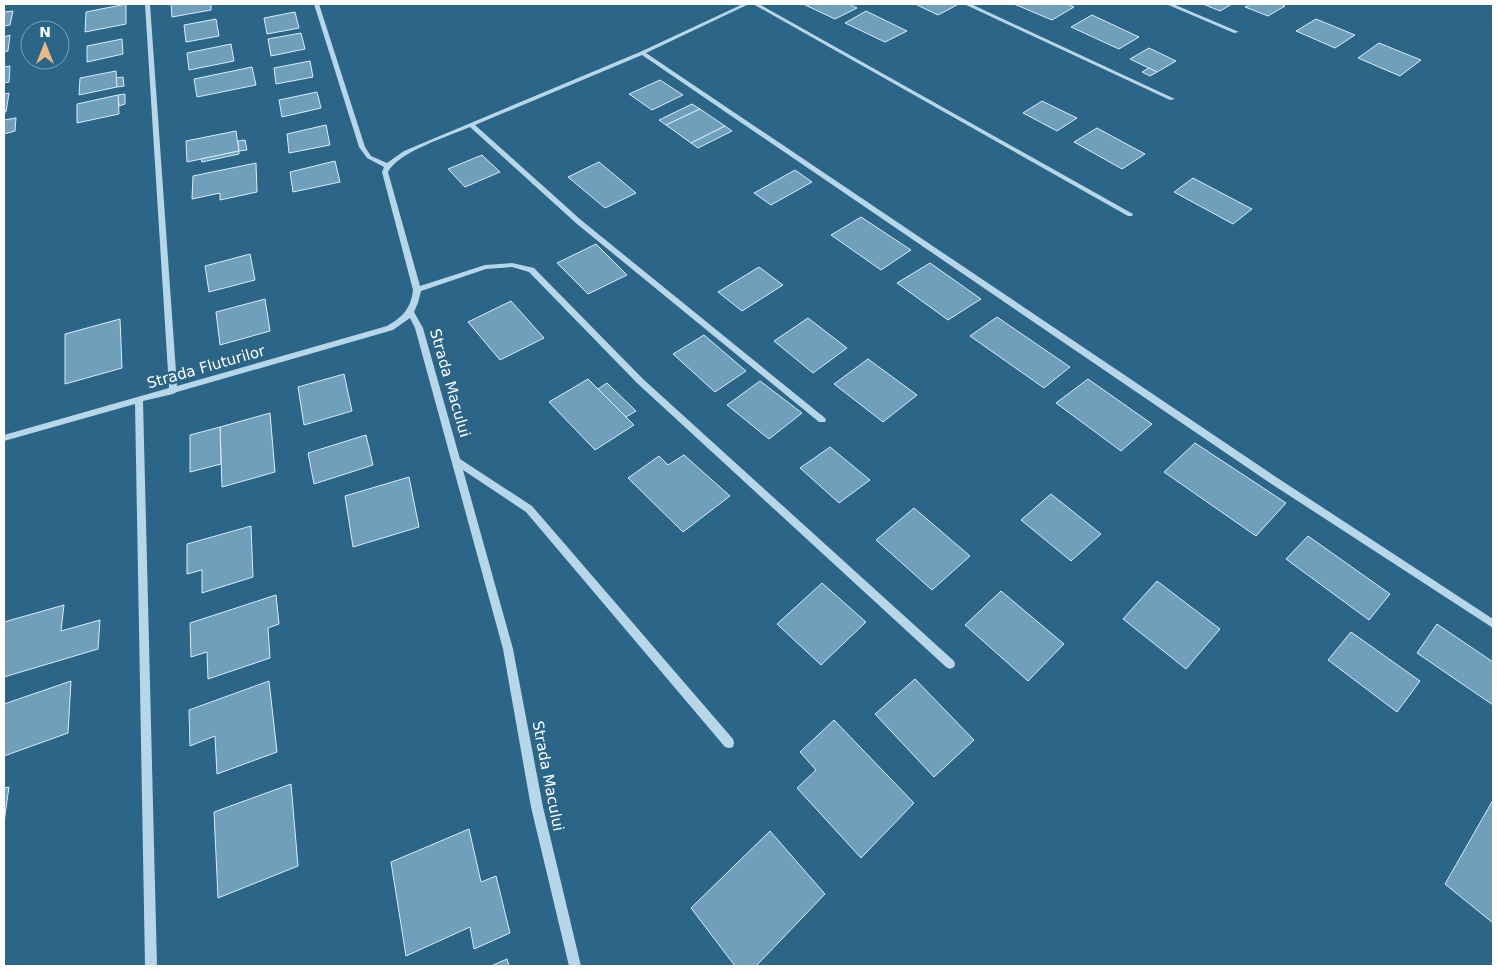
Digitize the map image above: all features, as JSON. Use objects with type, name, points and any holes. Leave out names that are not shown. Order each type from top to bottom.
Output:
[{"type":"street","points":[[147,4],[173,391]]},
{"type":"street","points":[[316,4],[362,147],[369,157],[387,166]]},
{"type":"street","points":[[411,313],[417,301],[417,290],[385,172],[387,166],[406,152],[642,53],[747,4]]},
{"type":"street","points":[[756,4],[1130,214]]},
{"type":"street","points":[[967,4],[1172,99]]},
{"type":"street","points":[[1168,4],[1236,32]]},
{"type":"street","points":[[642,53],[1270,478],[1493,624]]},
{"type":"street","points":[[471,125],[579,222],[822,420]]},
{"type":"street","points":[[417,290],[485,267],[512,265],[531,270],[640,381],[950,664]]},
{"type":"street","name":"Strada Fluturilor","points":[[4,438],[390,328],[403,322],[411,313]]},
{"type":"street","name":"Strada Macului","points":[[411,313],[419,328],[508,650],[537,807],[575,966]]},
{"type":"street","points":[[139,400],[151,966]]},
{"type":"street","points":[[457,462],[529,509],[729,743]]},
{"type":"building","points":[[126,4],[126,24],[85,32],[86,12]]},
{"type":"building","points":[[171,4],[211,4],[211,10],[172,17]]},
{"type":"building","points":[[803,4],[849,4],[857,8],[835,19]]},
{"type":"building","points":[[915,4],[955,4],[957,5],[938,15]]},
{"type":"building","points":[[1014,4],[1067,4],[1074,7],[1052,20]]},
{"type":"building","points":[[1203,4],[1232,4],[1220,11]]},
{"type":"building","points":[[1251,4],[1280,4],[1285,6],[1268,16],[1245,7]]},
{"type":"building","points":[[13,11],[10,25],[4,26],[4,12]]},
{"type":"building","points":[[866,11],[907,31],[885,42],[845,23]]},
{"type":"building","points":[[295,12],[299,28],[267,34],[264,18]]},
{"type":"building","points":[[1092,15],[1139,37],[1119,49],[1071,27]]},
{"type":"building","points":[[216,19],[219,36],[186,42],[184,25]]},
{"type":"building","points":[[1316,19],[1355,35],[1335,48],[1296,31]]},
{"type":"building","points":[[301,33],[305,49],[271,56],[268,39]]},
{"type":"building","points":[[10,35],[8,51],[4,52],[4,37]]},
{"type":"building","points":[[122,39],[123,54],[87,62],[87,46]]},
{"type":"building","points":[[1379,43],[1421,60],[1400,76],[1358,58]]},
{"type":"building","points":[[231,44],[234,61],[189,70],[187,53]]},
{"type":"building","points":[[1149,48],[1176,61],[1157,72],[1130,59]]},
{"type":"building","points":[[310,61],[313,77],[276,84],[274,68]]},
{"type":"building","points":[[10,66],[9,82],[4,83],[4,67]]},
{"type":"building","points":[[252,67],[256,85],[197,97],[194,79]]},
{"type":"building","points":[[1149,68],[1157,72],[1150,76],[1142,72]]},
{"type":"building","points":[[116,71],[117,87],[79,95],[80,78]]},
{"type":"building","points":[[123,77],[124,86],[117,87],[116,78]]},
{"type":"building","points":[[660,80],[683,95],[652,110],[629,94]]},
{"type":"building","points":[[317,92],[321,108],[282,117],[279,100]]},
{"type":"building","points":[[9,93],[6,112],[4,112],[4,94]]},
{"type":"building","points":[[125,94],[125,104],[119,106],[118,95]]},
{"type":"building","points":[[118,95],[119,114],[77,123],[77,104]]},
{"type":"building","points":[[1042,101],[1077,118],[1057,131],[1023,113]]},
{"type":"building","points":[[692,104],[700,109],[666,125],[659,120]]},
{"type":"building","points":[[700,109],[725,126],[691,143],[666,125]]},
{"type":"building","points":[[16,118],[15,131],[4,134],[4,120]]},
{"type":"building","points":[[326,125],[330,145],[289,153],[287,134]]},
{"type":"building","points":[[725,126],[732,131],[698,148],[691,143]]},
{"type":"building","points":[[1097,128],[1145,154],[1122,169],[1074,142]]},
{"type":"building","points":[[236,131],[239,151],[187,162],[186,141]]},
{"type":"building","points":[[245,140],[247,150],[239,151],[238,141]]},
{"type":"building","points":[[239,151],[239,154],[202,162],[201,159]]},
{"type":"building","points":[[482,155],[500,172],[465,187],[448,169]]},
{"type":"building","points":[[335,161],[340,182],[293,192],[290,172]]},
{"type":"building","points":[[599,162],[636,193],[605,208],[568,177]]},
{"type":"building","points":[[256,163],[257,192],[220,200],[220,193],[192,199],[193,176]]},
{"type":"building","points":[[795,170],[812,182],[771,205],[754,193]]},
{"type":"building","points":[[1193,178],[1252,209],[1233,224],[1174,192]]},
{"type":"building","points":[[861,217],[911,250],[881,270],[831,235]]},
{"type":"building","points":[[596,244],[627,275],[588,294],[557,263]]},
{"type":"building","points":[[250,254],[255,280],[209,292],[205,266]]},
{"type":"building","points":[[930,263],[981,299],[948,320],[897,283]]},
{"type":"building","points":[[759,267],[783,285],[742,311],[718,292]]},
{"type":"building","points":[[265,299],[270,331],[220,345],[216,312]]},
{"type":"building","points":[[511,301],[544,338],[500,360],[468,322]]},
{"type":"building","points":[[997,317],[1070,367],[1044,388],[970,336]]},
{"type":"building","points":[[808,318],[847,348],[813,373],[774,341]]},
{"type":"building","points":[[120,319],[122,368],[65,384],[65,334]]},
{"type":"building","points":[[704,335],[746,371],[715,392],[673,354]]},
{"type":"building","points":[[868,359],[917,395],[883,422],[834,384]]},
{"type":"building","points":[[344,374],[352,411],[304,425],[298,387]]},
{"type":"building","points":[[588,379],[634,425],[595,450],[549,402]]},
{"type":"building","points":[[1088,379],[1152,424],[1121,451],[1056,403]]},
{"type":"building","points":[[760,381],[802,413],[769,439],[727,405]]},
{"type":"building","points":[[607,383],[636,411],[626,417],[598,389]]},
{"type":"building","points":[[270,413],[275,472],[222,487],[220,427]]},
{"type":"building","points":[[220,427],[221,464],[190,472],[190,435]]},
{"type":"building","points":[[366,435],[373,465],[314,484],[308,453]]},
{"type":"building","points":[[1195,443],[1286,503],[1256,536],[1164,472]]},
{"type":"building","points":[[830,447],[870,480],[839,503],[800,468]]},
{"type":"building","points":[[684,455],[730,496],[683,532],[628,478],[659,456],[668,465]]},
{"type":"building","points":[[409,477],[419,527],[353,547],[345,496]]},
{"type":"building","points":[[1051,494],[1101,534],[1071,561],[1021,520]]},
{"type":"building","points":[[914,508],[970,556],[932,590],[876,540]]},
{"type":"building","points":[[251,526],[253,577],[202,593],[202,570],[187,574],[187,544]]},
{"type":"building","points":[[1308,536],[1390,594],[1369,620],[1286,559]]},
{"type":"building","points":[[1157,581],[1220,629],[1186,669],[1123,619]]},
{"type":"building","points":[[822,583],[866,622],[821,665],[777,624]]},
{"type":"building","points":[[1001,591],[1064,644],[1028,681],[965,625]]},
{"type":"building","points":[[276,595],[279,624],[268,628],[270,658],[208,679],[207,652],[191,657],[190,623]]},
{"type":"building","points":[[64,605],[61,631],[100,620],[98,649],[4,677],[4,622]]},
{"type":"building","points":[[1437,624],[1493,662],[1493,705],[1417,653]]},
{"type":"building","points":[[1351,632],[1420,681],[1397,712],[1328,660]]},
{"type":"building","points":[[915,679],[974,740],[934,777],[875,714]]},
{"type":"building","points":[[71,681],[68,733],[4,756],[4,704]]},
{"type":"building","points":[[269,681],[277,752],[217,774],[215,736],[190,746],[189,710]]},
{"type":"building","points":[[834,720],[914,803],[861,858],[797,788],[816,770],[800,752]]},
{"type":"building","points":[[291,784],[298,866],[218,898],[214,812]]},
{"type":"building","points":[[9,787],[4,822],[4,788]]},
{"type":"building","points":[[1493,800],[1493,923],[1445,884]]},
{"type":"building","points":[[469,829],[481,882],[496,876],[510,933],[474,949],[470,927],[406,956],[391,862]]},
{"type":"building","points":[[770,831],[825,894],[756,966],[735,966],[691,908]]},
{"type":"building","points":[[507,959],[509,966],[491,966]]}]
